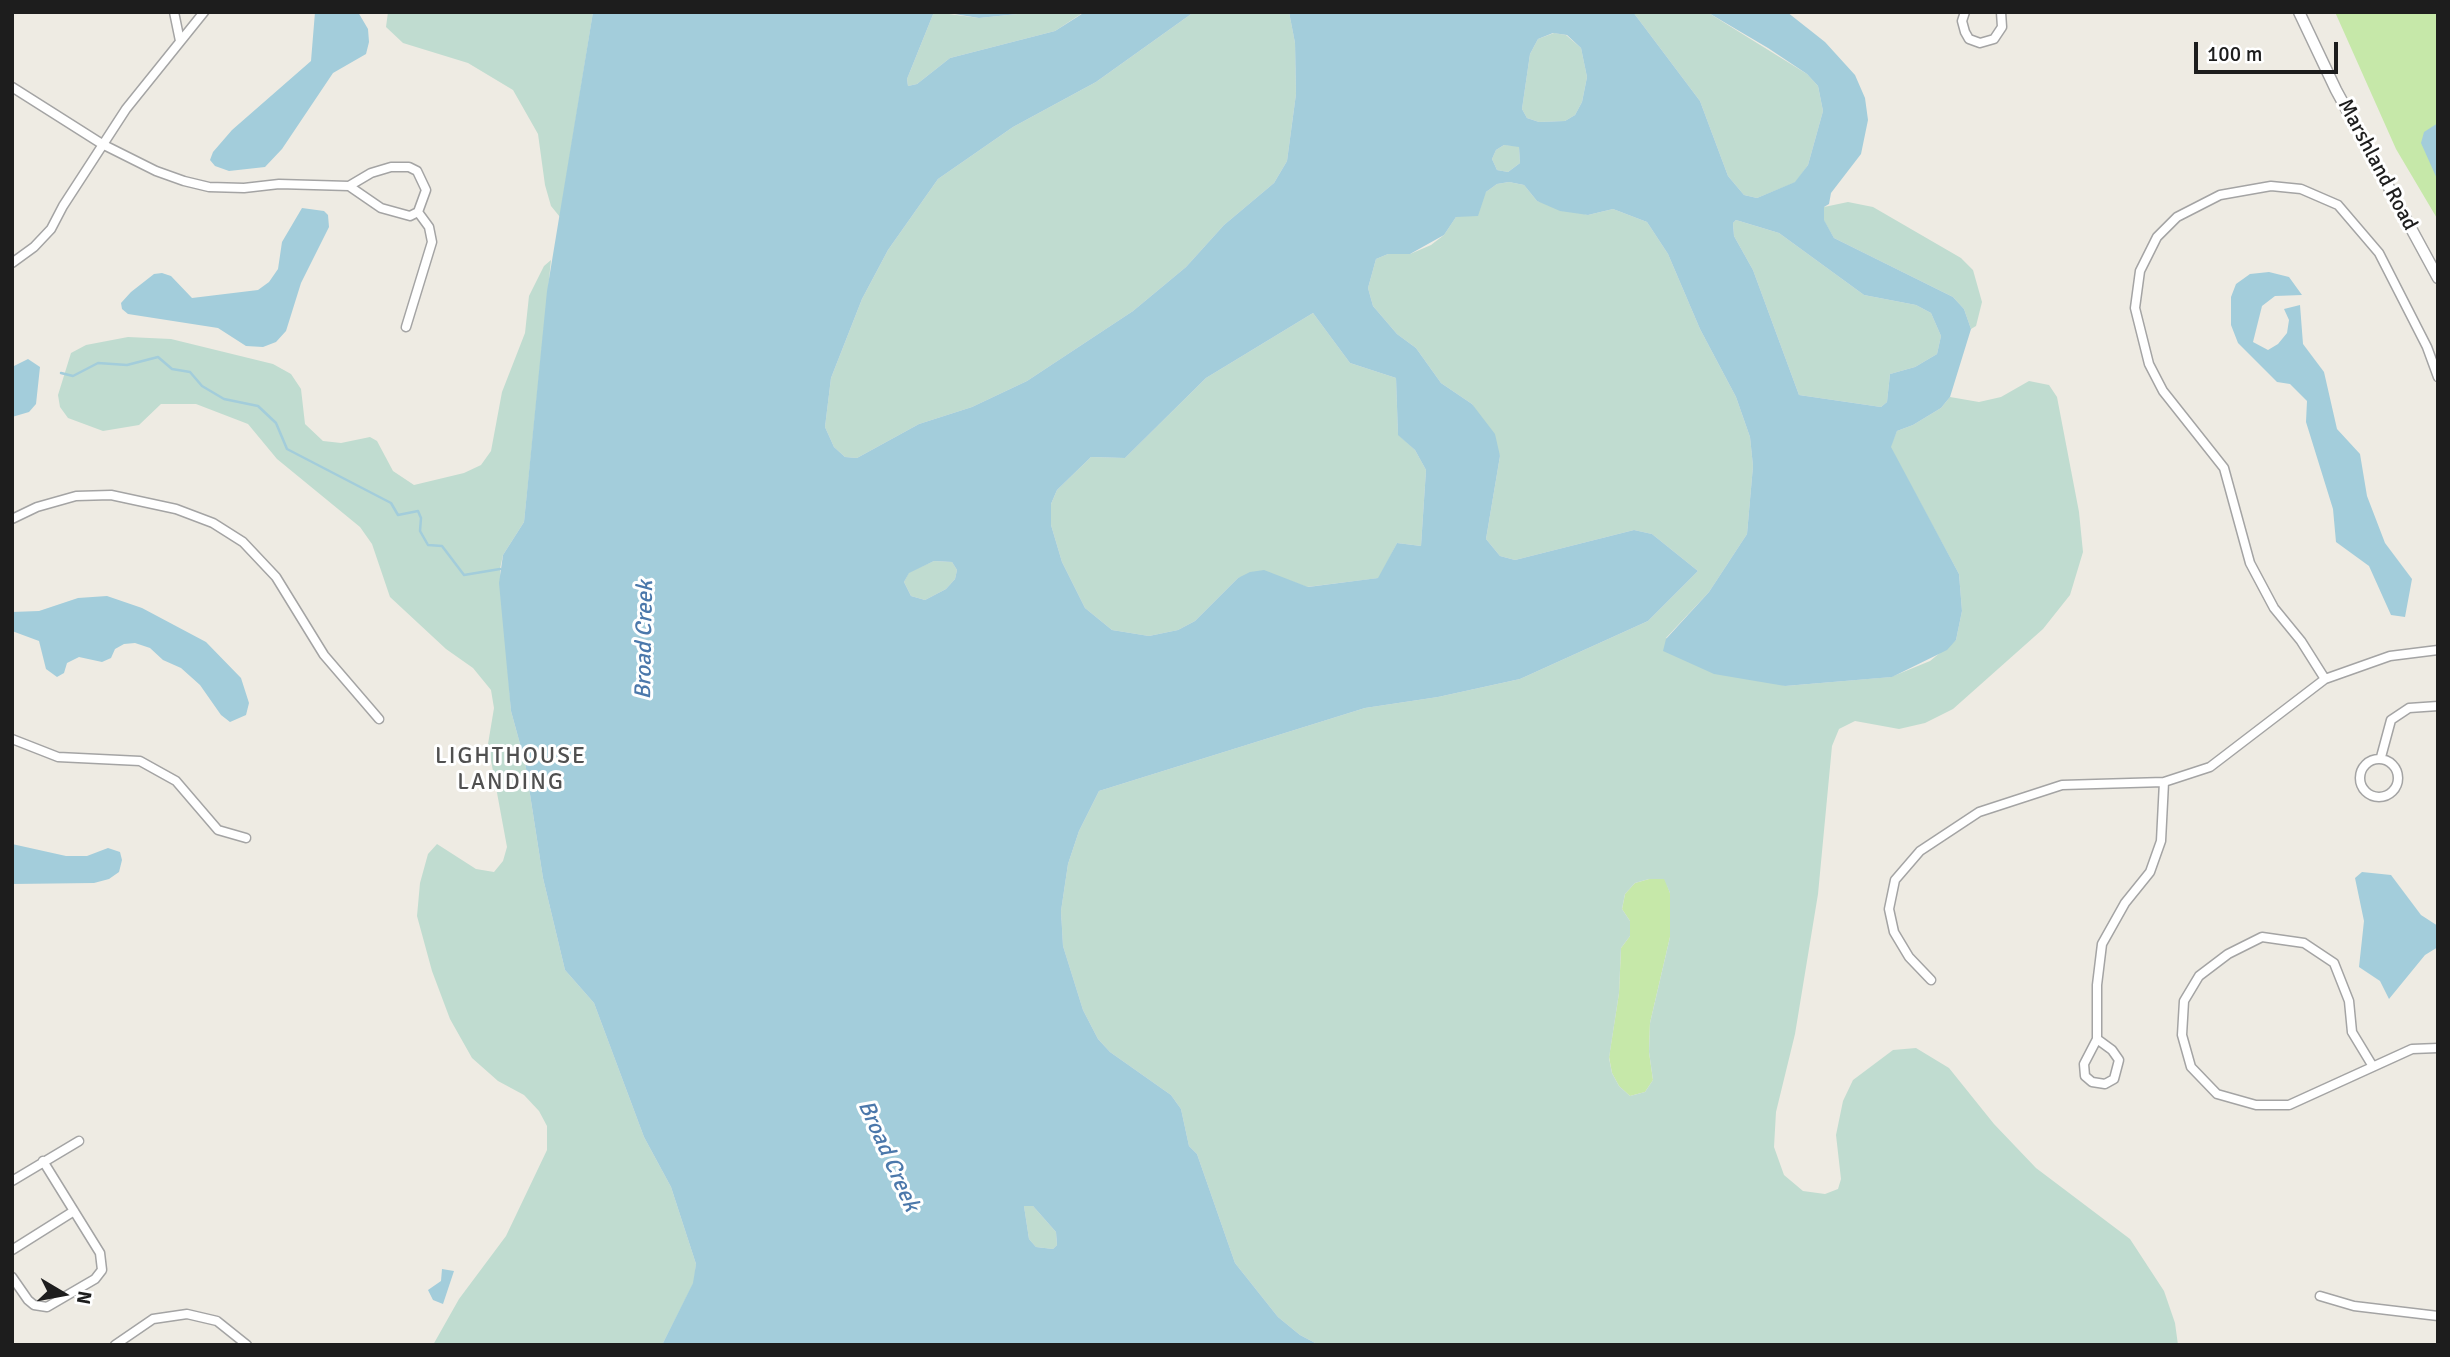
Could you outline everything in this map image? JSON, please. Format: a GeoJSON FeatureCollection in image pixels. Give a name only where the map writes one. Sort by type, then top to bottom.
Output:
{"type":"FeatureCollection","features":[{"type":"Feature","properties":{"kind":"street"},"geometry":{"type":"LineString","coordinates":[[174,12],[180,41]]}},
{"type":"Feature","properties":{"kind":"street"},"geometry":{"type":"LineString","coordinates":[[12,263],[34,247],[51,229],[102,144],[154,70],[200,21],[204,12]]}},
{"type":"Feature","properties":{"kind":"street"},"geometry":{"type":"LineString","coordinates":[[1965,12],[1962,21],[1965,32],[1969,39],[1980,43],[1994,39],[2003,27],[2001,12]]}},
{"type":"Feature","properties":{"kind":"street","name":"Marshland Road"},"geometry":{"type":"LineString","coordinates":[[2299,12],[2336,90],[2438,278]]}},
{"type":"Feature","properties":{"kind":"street"},"geometry":{"type":"LineString","coordinates":[[12,87],[102,144],[156,171],[209,187],[244,188],[278,184],[349,186],[394,213],[410,216],[418,212],[426,190],[417,171],[409,167],[391,167],[371,173],[349,186]]}},
{"type":"Feature","properties":{"kind":"street"},"geometry":{"type":"LineString","coordinates":[[2325,679],[2301,641],[2274,608],[2250,564],[2224,468],[2163,391],[2149,364],[2135,308],[2140,271],[2157,237],[2177,218],[2220,195],[2271,186],[2301,189],[2338,205],[2379,253],[2427,347],[2438,377]]}},
{"type":"Feature","properties":{"kind":"street"},"geometry":{"type":"LineString","coordinates":[[406,327],[432,242],[429,227],[418,212]]}},
{"type":"Feature","properties":{"kind":"street"},"geometry":{"type":"LineString","coordinates":[[12,519],[37,507],[76,496],[111,495],[176,509],[213,523],[243,542],[276,576],[324,655],[379,719]]}},
{"type":"Feature","properties":{"kind":"street"},"geometry":{"type":"LineString","coordinates":[[1931,980],[1909,957],[1894,932],[1889,909],[1895,880],[1920,851],[1979,812],[2062,785],[2164,782],[2210,767],[2325,679],[2390,656],[2438,650]]}},
{"type":"Feature","properties":{"kind":"street"},"geometry":{"type":"LineString","coordinates":[[2381,757],[2392,764],[2398,773],[2398,782],[2394,791],[2376,797],[2367,793],[2360,777],[2363,767],[2381,757],[2390,720],[2409,708],[2438,706]]}},
{"type":"Feature","properties":{"kind":"street"},"geometry":{"type":"LineString","coordinates":[[12,739],[58,757],[140,761],[176,780],[218,830],[246,838]]}},
{"type":"Feature","properties":{"kind":"street"},"geometry":{"type":"LineString","coordinates":[[2097,1039],[2119,1060],[2114,1079],[2105,1084],[2092,1082],[2085,1076],[2087,1053],[2097,1039],[2097,985],[2102,944],[2125,902],[2150,872],[2161,841],[2164,782]]}},
{"type":"Feature","properties":{"kind":"street"},"geometry":{"type":"LineString","coordinates":[[2372,1065],[2352,1032],[2349,1001],[2334,963],[2304,943],[2262,937],[2228,954],[2199,976],[2184,1001],[2182,1035],[2190,1067],[2217,1094],[2256,1105],[2289,1105],[2324,1092],[2372,1065],[2412,1049],[2438,1048]]}},
{"type":"Feature","properties":{"kind":"street"},"geometry":{"type":"LineString","coordinates":[[12,1181],[79,1141]]}},
{"type":"Feature","properties":{"kind":"street"},"geometry":{"type":"LineString","coordinates":[[12,1277],[28,1300],[43,1307],[51,1306],[95,1279],[102,1270],[102,1257],[43,1161]]}},
{"type":"Feature","properties":{"kind":"street"},"geometry":{"type":"LineString","coordinates":[[12,1250],[74,1211]]}},
{"type":"Feature","properties":{"kind":"street"},"geometry":{"type":"LineString","coordinates":[[2319,1296],[2354,1306],[2438,1316]]}},
{"type":"Feature","properties":{"kind":"street"},"geometry":{"type":"LineString","coordinates":[[116,1345],[153,1319],[187,1314],[217,1321],[247,1345]]}},
{"type":"Feature","properties":{"kind":"green space"},"geometry":{"type":"Polygon","coordinates":[[[388,12],[593,12],[560,217],[551,206],[545,185],[538,134],[513,90],[468,63],[403,43],[386,27],[388,12]]]}},
{"type":"Feature","properties":{"kind":"green space"},"geometry":{"type":"Polygon","coordinates":[[[934,12],[979,18],[1037,12],[1084,12],[1055,31],[950,58],[917,84],[908,86],[907,79],[934,12]]]}},
{"type":"Feature","properties":{"kind":"green space"},"geometry":{"type":"Polygon","coordinates":[[[1194,12],[1289,12],[1295,43],[1296,94],[1287,161],[1274,183],[1224,225],[1186,267],[1133,311],[1027,381],[972,407],[919,424],[857,458],[845,457],[834,447],[825,427],[831,378],[862,299],[888,250],[938,179],[1013,127],[1096,82],[1194,12]]]}},
{"type":"Feature","properties":{"kind":"green space"},"geometry":{"type":"Polygon","coordinates":[[[1633,12],[1707,12],[1807,74],[1818,86],[1823,111],[1808,165],[1796,182],[1757,198],[1744,195],[1728,176],[1700,101],[1633,12]]]}},
{"type":"Feature","properties":{"kind":"green space"},"geometry":{"type":"Polygon","coordinates":[[[2335,12],[2438,12],[2438,220],[2396,149],[2335,12]]]}},
{"type":"Feature","properties":{"kind":"green space"},"geometry":{"type":"Polygon","coordinates":[[[1554,33],[1566,35],[1581,48],[1587,77],[1582,102],[1575,115],[1565,121],[1539,122],[1527,118],[1522,109],[1530,54],[1538,39],[1554,33]]]}},
{"type":"Feature","properties":{"kind":"green space"},"geometry":{"type":"Polygon","coordinates":[[[1504,145],[1519,146],[1520,163],[1508,172],[1497,170],[1492,159],[1496,150],[1504,145]]]}},
{"type":"Feature","properties":{"kind":"green space"},"geometry":{"type":"Polygon","coordinates":[[[1509,182],[1524,185],[1537,201],[1588,215],[1613,209],[1647,222],[1668,254],[1700,329],[1736,397],[1750,437],[1753,466],[1747,534],[1709,592],[1666,638],[1785,686],[1891,677],[1930,661],[1956,640],[1962,611],[1959,574],[1890,447],[1897,431],[1941,408],[1950,397],[1979,402],[2001,397],[2029,381],[2049,385],[2057,397],[2079,512],[2083,552],[2070,595],[2043,629],[1953,709],[1925,723],[1899,729],[1855,721],[1839,729],[1832,746],[1818,894],[1795,1034],[1776,1112],[1774,1147],[1784,1175],[1803,1191],[1825,1194],[1838,1189],[1841,1179],[1836,1135],[1843,1101],[1853,1080],[1893,1050],[1916,1048],[1949,1068],[1994,1124],[2036,1168],[2130,1239],[2164,1291],[2175,1323],[2178,1345],[1319,1345],[1300,1335],[1278,1317],[1235,1263],[1197,1154],[1189,1146],[1181,1109],[1171,1095],[1110,1052],[1098,1039],[1083,1010],[1063,946],[1061,911],[1068,864],[1079,831],[1099,791],[1365,708],[1438,697],[1520,679],[1648,621],[1698,571],[1652,534],[1634,530],[1515,560],[1500,556],[1486,539],[1500,456],[1472,404],[1441,383],[1416,348],[1397,334],[1373,306],[1368,288],[1376,259],[1388,254],[1410,254],[1431,245],[1444,235],[1456,217],[1497,184],[1509,182]],[[1664,879],[1635,883],[1625,894],[1622,909],[1630,921],[1630,936],[1621,948],[1619,993],[1609,1058],[1612,1073],[1619,1086],[1630,1096],[1645,1092],[1653,1080],[1649,1052],[1650,1023],[1670,937],[1670,893],[1664,879]]]}},
{"type":"Feature","properties":{"kind":"green space"},"geometry":{"type":"Polygon","coordinates":[[[1848,202],[1873,207],[1961,258],[1973,270],[1982,302],[1976,326],[1971,329],[1964,309],[1953,297],[1834,238],[1823,219],[1824,207],[1848,202]]]}},
{"type":"Feature","properties":{"kind":"green space"},"geometry":{"type":"Polygon","coordinates":[[[1736,220],[1779,233],[1864,295],[1916,305],[1931,313],[1941,336],[1937,354],[1915,367],[1890,374],[1887,402],[1881,407],[1799,395],[1753,270],[1734,236],[1733,223],[1736,220]]]}},
{"type":"Feature","properties":{"kind":"green space"},"geometry":{"type":"Polygon","coordinates":[[[551,260],[524,522],[503,555],[500,569],[511,711],[525,762],[543,878],[565,970],[594,1003],[644,1137],[671,1187],[696,1264],[694,1282],[662,1345],[433,1345],[459,1299],[506,1236],[547,1150],[547,1126],[539,1111],[524,1095],[498,1081],[472,1058],[450,1019],[432,971],[417,916],[420,883],[428,854],[437,844],[476,869],[494,872],[503,861],[507,847],[488,744],[494,708],[491,690],[473,668],[446,649],[390,597],[372,544],[360,527],[277,459],[248,424],[196,404],[161,404],[139,425],[103,431],[68,418],[60,407],[58,395],[71,353],[86,345],[128,337],[171,339],[273,364],[291,374],[301,389],[305,424],[323,441],[341,443],[370,437],[377,441],[393,471],[414,485],[464,473],[481,465],[491,451],[502,392],[525,333],[529,296],[544,266],[551,260]]]}},
{"type":"Feature","properties":{"kind":"green space"},"geometry":{"type":"Polygon","coordinates":[[[1313,313],[1350,363],[1396,378],[1398,434],[1415,450],[1426,470],[1421,546],[1397,543],[1379,578],[1307,587],[1264,571],[1238,578],[1195,621],[1178,630],[1149,636],[1112,630],[1085,608],[1062,562],[1051,525],[1051,504],[1057,490],[1091,457],[1125,458],[1206,378],[1313,313]]]}},
{"type":"Feature","properties":{"kind":"green space"},"geometry":{"type":"Polygon","coordinates":[[[934,561],[952,562],[957,570],[955,579],[946,589],[925,600],[911,596],[904,582],[909,572],[934,561]]]}},
{"type":"Feature","properties":{"kind":"green space"},"geometry":{"type":"Polygon","coordinates":[[[1649,879],[1665,879],[1670,893],[1670,937],[1650,1023],[1649,1052],[1653,1080],[1645,1092],[1630,1096],[1619,1086],[1612,1073],[1609,1057],[1619,993],[1621,948],[1630,936],[1630,921],[1622,909],[1625,894],[1635,883],[1649,879]]]}},
{"type":"Feature","properties":{"kind":"green space"},"geometry":{"type":"Polygon","coordinates":[[[1024,1206],[1033,1206],[1056,1232],[1057,1245],[1053,1249],[1036,1247],[1029,1239],[1024,1206]]]}},
{"type":"Feature","properties":{"kind":"water"},"geometry":{"type":"Polygon","coordinates":[[[315,12],[358,12],[368,29],[366,54],[333,73],[282,149],[265,167],[229,171],[215,166],[210,160],[213,152],[232,130],[311,61],[315,12]]]}},
{"type":"Feature","properties":{"kind":"water","name":"Broad Creek"},"geometry":{"type":"Polygon","coordinates":[[[593,12],[934,12],[907,79],[908,86],[917,84],[950,58],[1055,31],[1085,12],[1194,12],[1096,82],[1013,127],[938,179],[888,250],[862,299],[831,378],[825,427],[834,447],[845,457],[857,458],[919,424],[972,407],[1027,381],[1133,311],[1186,267],[1224,225],[1274,183],[1287,161],[1296,94],[1295,43],[1289,12],[1633,12],[1700,101],[1728,176],[1744,195],[1757,198],[1795,182],[1808,165],[1823,111],[1818,86],[1807,74],[1768,48],[1707,12],[1787,12],[1825,42],[1855,75],[1865,98],[1868,120],[1861,154],[1831,193],[1829,204],[1824,207],[1824,220],[1834,238],[1953,297],[1964,309],[1971,329],[1950,397],[1941,408],[1897,431],[1891,447],[1959,574],[1962,611],[1956,640],[1947,650],[1892,677],[1785,686],[1714,674],[1663,651],[1666,639],[1709,592],[1747,534],[1753,466],[1750,437],[1736,397],[1700,329],[1668,254],[1647,222],[1613,209],[1588,215],[1560,211],[1537,201],[1524,185],[1509,182],[1497,184],[1486,192],[1478,216],[1456,217],[1444,235],[1410,254],[1388,254],[1376,259],[1368,288],[1373,306],[1397,334],[1416,348],[1441,383],[1472,404],[1495,434],[1500,456],[1486,539],[1500,556],[1515,560],[1634,530],[1652,534],[1698,571],[1648,621],[1520,679],[1438,697],[1365,708],[1099,791],[1079,831],[1068,864],[1061,911],[1063,946],[1083,1010],[1098,1039],[1110,1052],[1171,1095],[1181,1109],[1189,1146],[1197,1154],[1235,1263],[1278,1317],[1300,1335],[1319,1345],[662,1345],[693,1283],[696,1264],[671,1187],[644,1137],[594,1003],[565,970],[543,878],[525,762],[511,711],[499,583],[503,555],[524,522],[547,291],[593,12]],[[1553,33],[1538,39],[1530,54],[1522,109],[1527,118],[1539,122],[1565,121],[1575,115],[1582,102],[1587,77],[1581,48],[1567,35],[1553,33]],[[1504,145],[1496,150],[1492,159],[1497,170],[1508,172],[1520,163],[1519,147],[1504,145]],[[1736,220],[1733,223],[1734,236],[1753,270],[1799,395],[1881,407],[1887,402],[1890,374],[1915,367],[1937,354],[1941,336],[1931,313],[1916,305],[1864,295],[1779,233],[1736,220]],[[1313,313],[1206,378],[1125,458],[1091,457],[1057,490],[1051,504],[1051,525],[1062,562],[1085,608],[1112,630],[1149,636],[1178,630],[1195,621],[1238,578],[1250,572],[1264,570],[1308,587],[1378,578],[1397,543],[1421,546],[1426,470],[1415,450],[1398,435],[1396,378],[1350,363],[1313,313]],[[934,561],[909,573],[904,582],[911,596],[925,600],[946,589],[955,579],[957,570],[952,562],[934,561]],[[1024,1206],[1029,1239],[1036,1247],[1053,1249],[1057,1245],[1056,1232],[1033,1206],[1024,1206]]]}},
{"type":"Feature","properties":{"kind":"water"},"geometry":{"type":"Polygon","coordinates":[[[942,12],[1037,12],[979,18],[942,12]]]}},
{"type":"Feature","properties":{"kind":"water"},"geometry":{"type":"Polygon","coordinates":[[[2438,123],[2438,181],[2421,143],[2424,132],[2438,123]]]}},
{"type":"Feature","properties":{"kind":"water"},"geometry":{"type":"Polygon","coordinates":[[[302,208],[324,211],[328,215],[329,227],[301,283],[286,331],[276,342],[263,347],[246,346],[218,328],[128,314],[122,309],[121,303],[131,292],[154,274],[171,276],[192,298],[258,290],[269,282],[278,269],[282,242],[302,208]]]}},
{"type":"Feature","properties":{"kind":"water"},"geometry":{"type":"Polygon","coordinates":[[[2269,272],[2289,277],[2302,295],[2275,296],[2262,306],[2253,342],[2268,350],[2278,344],[2287,333],[2289,320],[2284,309],[2300,305],[2303,344],[2324,372],[2337,429],[2360,454],[2367,496],[2385,543],[2412,579],[2405,617],[2391,615],[2369,566],[2336,542],[2333,509],[2306,422],[2307,401],[2290,384],[2277,382],[2238,343],[2231,325],[2231,297],[2236,284],[2250,274],[2269,272]]]}},
{"type":"Feature","properties":{"kind":"water"},"geometry":{"type":"Polygon","coordinates":[[[28,359],[40,367],[36,404],[29,412],[12,417],[12,367],[28,359]]]}},
{"type":"Feature","properties":{"kind":"water"},"geometry":{"type":"Polygon","coordinates":[[[107,596],[142,608],[206,642],[241,678],[249,703],[246,715],[230,722],[221,715],[200,685],[181,668],[163,660],[150,648],[135,643],[124,644],[115,649],[111,658],[102,662],[79,657],[67,663],[64,673],[57,677],[46,669],[39,641],[12,631],[12,612],[39,611],[78,598],[107,596]]]}},
{"type":"Feature","properties":{"kind":"water"},"geometry":{"type":"Polygon","coordinates":[[[12,844],[66,856],[87,856],[108,848],[120,852],[122,860],[119,872],[109,879],[94,883],[12,884],[12,844]]]}},
{"type":"Feature","properties":{"kind":"water"},"geometry":{"type":"Polygon","coordinates":[[[2362,872],[2391,875],[2421,915],[2438,926],[2438,947],[2425,955],[2389,999],[2380,981],[2359,967],[2364,921],[2355,878],[2362,872]]]}},
{"type":"Feature","properties":{"kind":"water"},"geometry":{"type":"Polygon","coordinates":[[[442,1269],[454,1271],[443,1304],[433,1300],[428,1290],[441,1281],[442,1269]]]}},
{"type":"Feature","properties":{"kind":"waterway"},"geometry":{"type":"LineString","coordinates":[[61,373],[73,376],[98,363],[127,365],[158,357],[172,369],[190,372],[202,386],[224,399],[258,406],[276,423],[287,449],[391,503],[398,515],[418,511],[421,518],[420,531],[428,545],[442,546],[464,575],[500,569]]}},
{"type":"Feature","properties":{"kind":"district","name":"LIGHTHOUSE LANDING"},"geometry":{"type":"Point","coordinates":[511,770]}}]}
